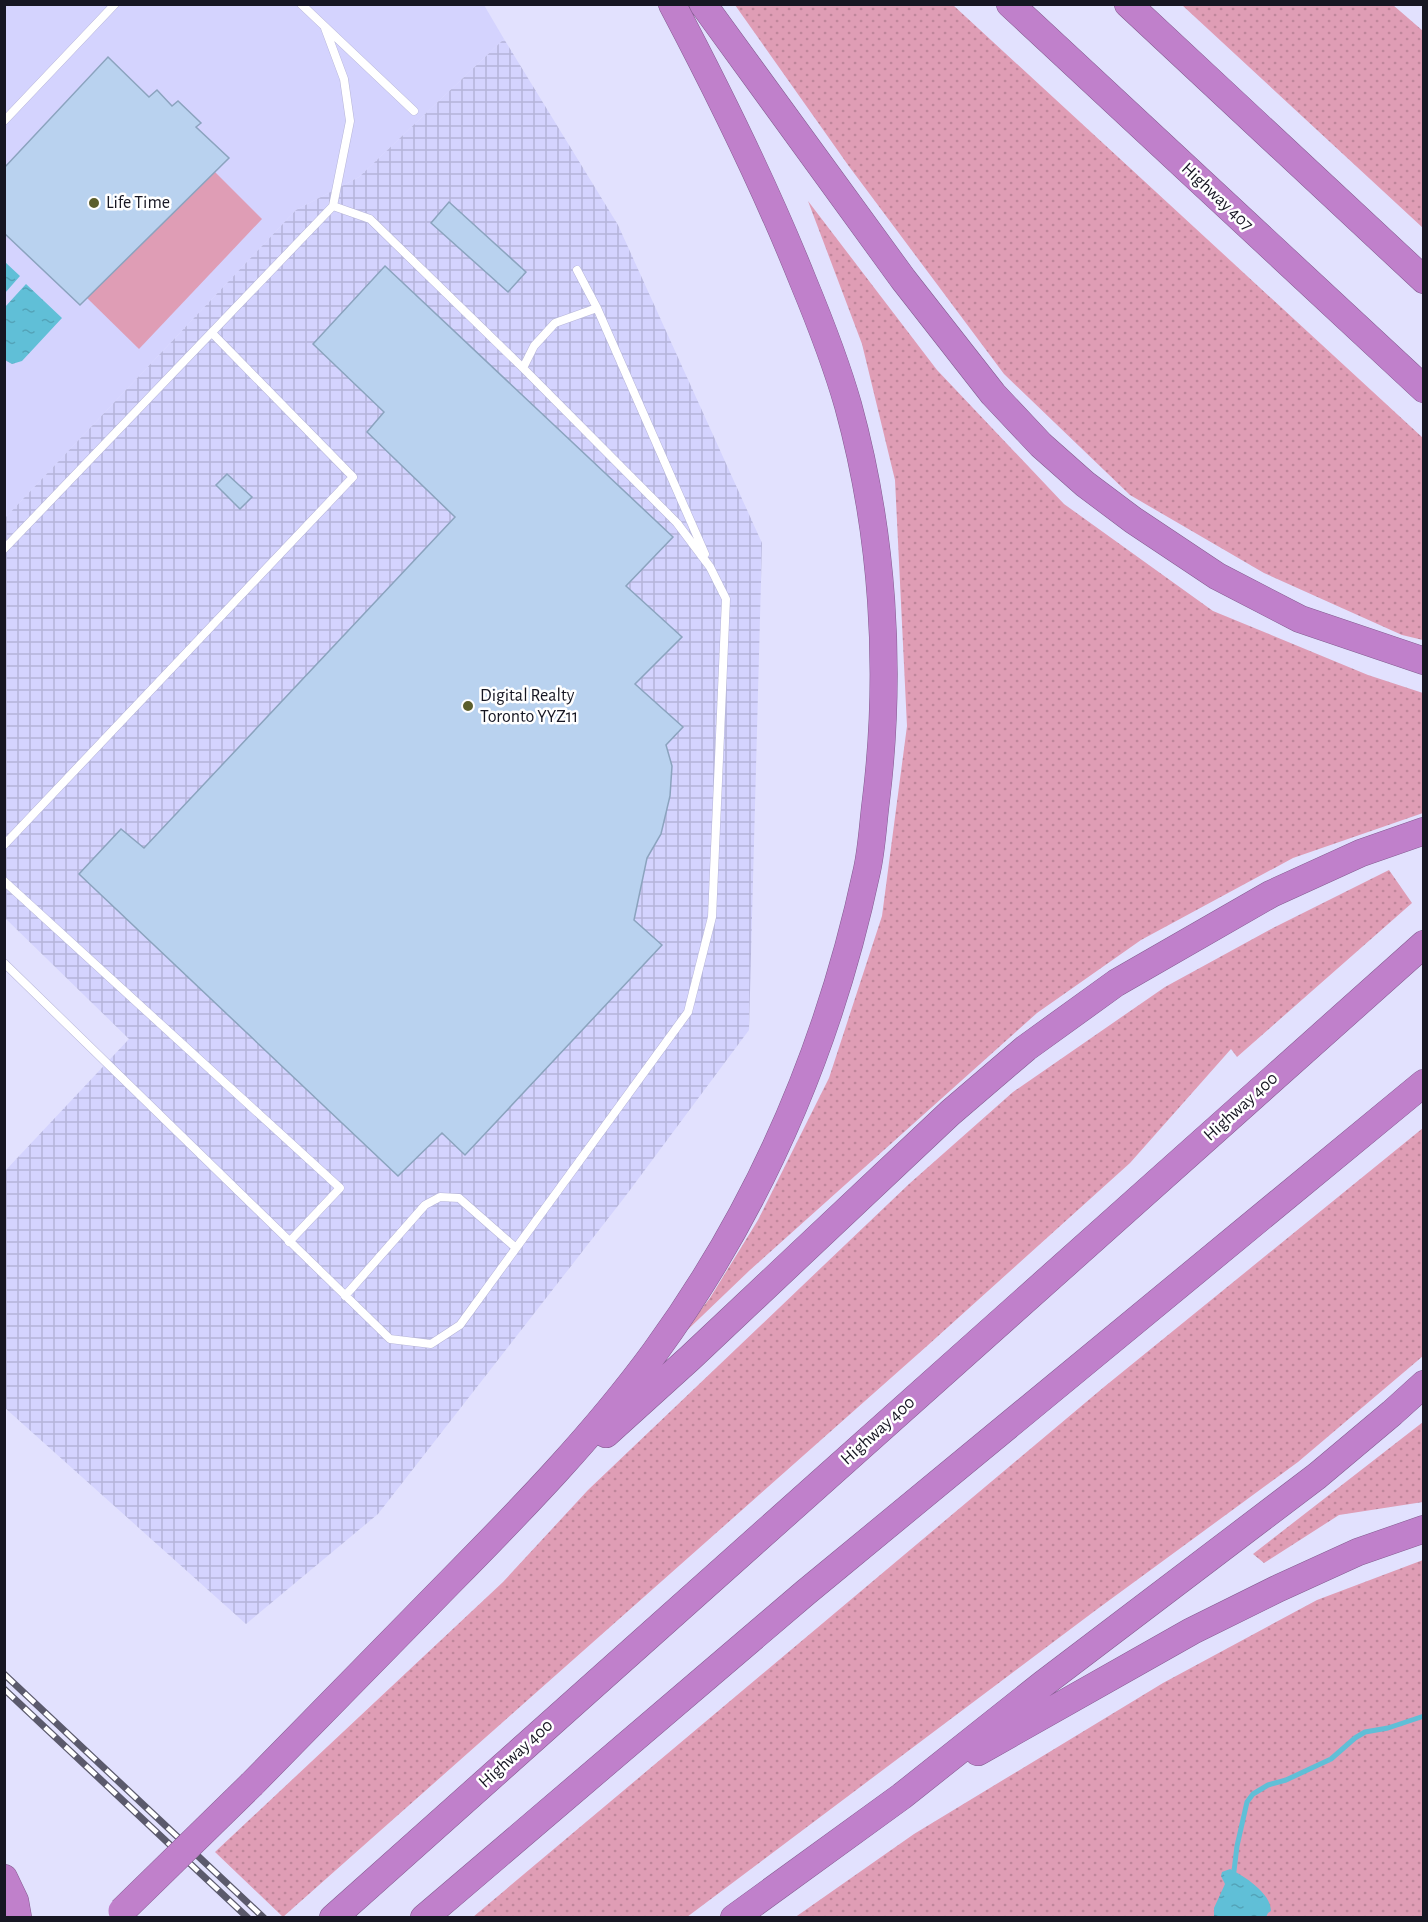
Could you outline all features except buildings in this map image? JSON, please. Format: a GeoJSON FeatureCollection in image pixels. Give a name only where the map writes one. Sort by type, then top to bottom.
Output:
{"type":"FeatureCollection","features":[{"type":"Feature","properties":{"kind":"highway"},"geometry":{"type":"LineString","coordinates":[[119,1914],[252,1784],[516,1515],[587,1437],[655,1353],[707,1274],[756,1189],[802,1089],[838,984],[868,866],[881,756],[883,632],[871,516],[849,408],[833,357],[774,209],[722,99],[672,4]]}},
{"type":"Feature","properties":{"kind":"highway"},"geometry":{"type":"LineString","coordinates":[[703,4],[923,305],[993,394],[1041,445],[1085,484],[1133,520],[1217,576],[1300,620],[1424,661]]}},
{"type":"Feature","properties":{"kind":"highway","name":"Highway 407"},"geometry":{"type":"LineString","coordinates":[[1010,4],[1424,389]]}},
{"type":"Feature","properties":{"kind":"highway"},"geometry":{"type":"LineString","coordinates":[[1128,4],[1424,280]]}},
{"type":"Feature","properties":{"kind":"highway"},"geometry":{"type":"LineString","coordinates":[[516,1515],[690,1358],[942,1121],[1026,1048],[1116,983],[1271,894],[1360,853],[1424,831]]}},
{"type":"Feature","properties":{"kind":"highway","name":"Highway 400"},"geometry":{"type":"LineString","coordinates":[[333,1917],[1424,944]]}},
{"type":"Feature","properties":{"kind":"highway"},"geometry":{"type":"LineString","coordinates":[[424,1917],[806,1593],[1424,1083]]}},
{"type":"Feature","properties":{"kind":"highway"},"geometry":{"type":"LineString","coordinates":[[734,1917],[902,1796],[1043,1684],[1317,1476],[1424,1384]]}},
{"type":"Feature","properties":{"kind":"highway"},"geometry":{"type":"LineString","coordinates":[[902,1796],[1192,1631],[1358,1552],[1424,1529]]}},
{"type":"Feature","properties":{"kind":"highway"},"geometry":{"type":"LineString","coordinates":[[4,1878],[15,1901],[18,1917]]}},
{"type":"Feature","properties":{"kind":"lane"},"geometry":{"type":"LineString","coordinates":[[4,121],[116,4]]}},
{"type":"Feature","properties":{"kind":"lane"},"geometry":{"type":"LineString","coordinates":[[300,4],[414,111]]}},
{"type":"Feature","properties":{"kind":"lane"},"geometry":{"type":"LineString","coordinates":[[4,549],[333,206],[350,121],[344,80],[325,28]]}},
{"type":"Feature","properties":{"kind":"lane"},"geometry":{"type":"LineString","coordinates":[[333,206],[370,219],[677,523],[710,567]]}},
{"type":"Feature","properties":{"kind":"lane"},"geometry":{"type":"LineString","coordinates":[[4,963],[390,1339],[431,1344],[460,1325],[688,1012],[712,917],[726,599],[597,308],[577,270]]}},
{"type":"Feature","properties":{"kind":"lane"},"geometry":{"type":"LineString","coordinates":[[523,368],[534,346],[555,323],[597,308]]}},
{"type":"Feature","properties":{"kind":"lane"},"geometry":{"type":"LineString","coordinates":[[4,846],[352,477],[212,333]]}},
{"type":"Feature","properties":{"kind":"lane"},"geometry":{"type":"LineString","coordinates":[[4,881],[340,1188],[289,1242]]}},
{"type":"Feature","properties":{"kind":"lane"},"geometry":{"type":"LineString","coordinates":[[345,1296],[425,1205],[440,1197],[459,1198],[516,1248]]}},
{"type":"Feature","properties":{"kind":"shaded area"},"geometry":{"type":"Polygon","coordinates":[[[5,5],[484,5],[504,39],[359,177],[296,210],[5,518],[5,5]]]}},
{"type":"Feature","properties":{"kind":"shaded area"},"geometry":{"type":"Polygon","coordinates":[[[735,5],[953,5],[1423,438],[1423,640],[1402,635],[1264,573],[1130,495],[1004,374],[848,165],[735,5]]]}},
{"type":"Feature","properties":{"kind":"shaded area"},"geometry":{"type":"Polygon","coordinates":[[[1182,5],[1393,5],[1423,31],[1423,228],[1182,5]]]}},
{"type":"Feature","properties":{"kind":"shaded area"},"geometry":{"type":"Polygon","coordinates":[[[504,39],[618,225],[762,543],[749,1030],[624,1198],[378,1514],[246,1624],[5,1408],[5,1171],[129,1039],[5,918],[5,518],[296,210],[359,177],[504,39]]]}},
{"type":"Feature","properties":{"kind":"shaded area"},"geometry":{"type":"Polygon","coordinates":[[[215,172],[262,219],[139,349],[86,297],[215,172]]]}},
{"type":"Feature","properties":{"kind":"shaded area"},"geometry":{"type":"Polygon","coordinates":[[[808,201],[937,370],[1064,504],[1213,611],[1368,675],[1423,693],[1423,813],[1293,858],[1141,940],[1037,1013],[750,1270],[678,1339],[710,1298],[758,1220],[829,1078],[882,916],[907,726],[895,480],[862,344],[808,201]]]}},
{"type":"Feature","properties":{"kind":"shaded area"},"geometry":{"type":"Polygon","coordinates":[[[1389,870],[1412,903],[1237,1057],[1231,1049],[1130,1163],[283,1917],[215,1852],[503,1582],[588,1490],[909,1184],[1013,1092],[1165,987],[1273,928],[1389,870]]]}},
{"type":"Feature","properties":{"kind":"shaded area"},"geometry":{"type":"Polygon","coordinates":[[[1423,1128],[1423,1356],[1298,1462],[1096,1610],[687,1917],[473,1917],[1104,1387],[1423,1128]]]}},
{"type":"Feature","properties":{"kind":"shaded area"},"geometry":{"type":"Polygon","coordinates":[[[1423,1422],[1423,1502],[1339,1515],[1264,1563],[1253,1554],[1423,1422]]]}},
{"type":"Feature","properties":{"kind":"shaded area"},"geometry":{"type":"Polygon","coordinates":[[[1423,1560],[1423,1917],[794,1918],[914,1834],[1163,1683],[1317,1600],[1423,1560]]]}},
{"type":"Feature","properties":{"kind":"water"},"geometry":{"type":"Polygon","coordinates":[[[5,262],[20,276],[4,293],[5,262]]]}},
{"type":"Feature","properties":{"kind":"water"},"geometry":{"type":"Polygon","coordinates":[[[26,284],[62,318],[22,361],[12,364],[5,360],[5,307],[26,284]]]}},
{"type":"Feature","properties":{"kind":"water"},"geometry":{"type":"Polygon","coordinates":[[[1230,1869],[1249,1881],[1267,1898],[1271,1911],[1266,1917],[1214,1917],[1214,1908],[1225,1884],[1221,1876],[1222,1872],[1230,1869]]]}},
{"type":"Feature","properties":{"kind":"waterway"},"geometry":{"type":"LineString","coordinates":[[1234,1871],[1247,1802],[1253,1794],[1268,1785],[1286,1780],[1331,1759],[1365,1732],[1388,1728],[1424,1716]]}},
{"type":"Feature","properties":{"kind":"railway"},"geometry":{"type":"LineString","coordinates":[[4,1674],[264,1918]]}},
{"type":"Feature","properties":{"kind":"railway"},"geometry":{"type":"LineString","coordinates":[[4,1689],[248,1918]]}},
{"type":"Feature","properties":{"kind":"place","name":"Life Time"},"geometry":{"type":"Point","coordinates":[94,203]}},
{"type":"Feature","properties":{"kind":"place","name":"Digital Realty Toronto YYZ11"},"geometry":{"type":"Point","coordinates":[468,706]}}]}
